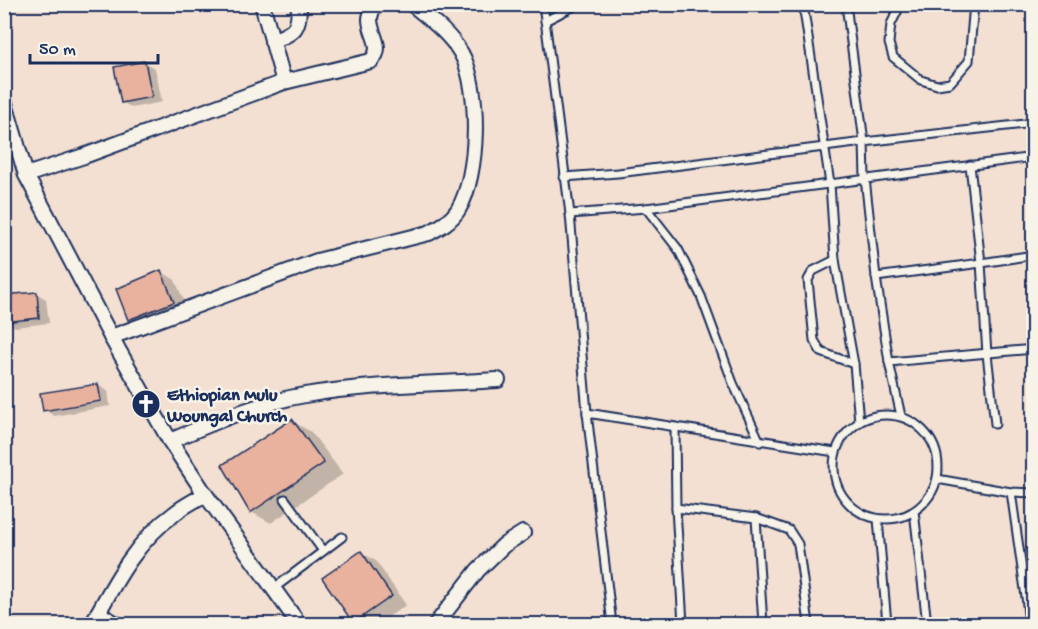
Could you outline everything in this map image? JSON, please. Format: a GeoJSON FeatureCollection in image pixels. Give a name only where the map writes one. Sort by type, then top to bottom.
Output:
{"type":"FeatureCollection","features":[{"type":"Feature","properties":{"kind":"street"},"geometry":{"type":"LineString","coordinates":[[262,4],[284,82]]}},
{"type":"Feature","properties":{"kind":"street"},"geometry":{"type":"LineString","coordinates":[[272,41],[288,35],[295,29],[299,22],[299,4]]}},
{"type":"Feature","properties":{"kind":"street"},"geometry":{"type":"LineString","coordinates":[[26,175],[284,82],[371,61],[378,49],[370,18],[375,4]]}},
{"type":"Feature","properties":{"kind":"street"},"geometry":{"type":"LineString","coordinates":[[111,337],[317,261],[429,233],[446,224],[458,210],[465,193],[474,152],[475,112],[471,75],[460,52],[441,28],[412,4]]}},
{"type":"Feature","properties":{"kind":"street"},"geometry":{"type":"LineString","coordinates":[[4,99],[26,175],[111,337],[170,441],[205,494],[299,624]]}},
{"type":"Feature","properties":{"kind":"street"},"geometry":{"type":"LineString","coordinates":[[170,441],[231,414],[304,395],[381,387],[498,380]]}},
{"type":"Feature","properties":{"kind":"street"},"geometry":{"type":"LineString","coordinates":[[116,624],[95,619],[115,580],[154,530],[174,513],[205,494]]}},
{"type":"Feature","properties":{"kind":"street"},"geometry":{"type":"LineString","coordinates":[[436,624],[478,570],[504,545],[524,533]]}},
{"type":"Feature","properties":{"kind":"lane"},"geometry":{"type":"LineString","coordinates":[[543,4],[570,214],[587,413],[612,624]]}},
{"type":"Feature","properties":{"kind":"lane"},"geometry":{"type":"LineString","coordinates":[[545,21],[578,4]]}},
{"type":"Feature","properties":{"kind":"lane"},"geometry":{"type":"LineString","coordinates":[[803,4],[830,184],[835,260],[854,364],[859,422]]}},
{"type":"Feature","properties":{"kind":"lane"},"geometry":{"type":"LineString","coordinates":[[846,4],[864,142],[865,178],[876,277],[889,362],[901,416]]}},
{"type":"Feature","properties":{"kind":"lane"},"geometry":{"type":"LineString","coordinates":[[901,4],[891,24],[889,43],[892,57],[921,80],[937,85],[951,82],[969,61],[974,4]]}},
{"type":"Feature","properties":{"kind":"lane"},"geometry":{"type":"LineString","coordinates":[[564,177],[618,173],[1034,123]]}},
{"type":"Feature","properties":{"kind":"lane"},"geometry":{"type":"LineString","coordinates":[[570,214],[646,208],[1034,157]]}},
{"type":"Feature","properties":{"kind":"lane"},"geometry":{"type":"LineString","coordinates":[[970,165],[995,424]]}},
{"type":"Feature","properties":{"kind":"lane"},"geometry":{"type":"LineString","coordinates":[[646,208],[678,249],[701,296],[733,383],[760,442]]}},
{"type":"Feature","properties":{"kind":"lane"},"geometry":{"type":"LineString","coordinates":[[876,277],[1034,255]]}},
{"type":"Feature","properties":{"kind":"lane"},"geometry":{"type":"LineString","coordinates":[[835,260],[813,271],[808,280],[814,340],[821,352],[854,364]]}},
{"type":"Feature","properties":{"kind":"lane"},"geometry":{"type":"LineString","coordinates":[[889,362],[1034,349]]}},
{"type":"Feature","properties":{"kind":"lane"},"geometry":{"type":"LineString","coordinates":[[587,413],[835,452]]}},
{"type":"Feature","properties":{"kind":"lane"},"geometry":{"type":"LineString","coordinates":[[879,414],[901,416],[918,425],[932,440],[938,459],[937,479],[929,497],[914,511],[897,519],[878,519],[861,514],[847,503],[837,488],[833,470],[835,452],[844,435],[859,422],[879,414]]}},
{"type":"Feature","properties":{"kind":"lane"},"geometry":{"type":"LineString","coordinates":[[675,428],[676,508],[683,624]]}},
{"type":"Feature","properties":{"kind":"lane"},"geometry":{"type":"LineString","coordinates":[[937,479],[1011,492],[1034,493]]}},
{"type":"Feature","properties":{"kind":"lane"},"geometry":{"type":"LineString","coordinates":[[1011,492],[1030,603],[1029,624]]}},
{"type":"Feature","properties":{"kind":"lane"},"geometry":{"type":"LineString","coordinates":[[285,499],[323,551]]}},
{"type":"Feature","properties":{"kind":"lane"},"geometry":{"type":"LineString","coordinates":[[676,508],[756,518],[789,530],[798,544],[809,624]]}},
{"type":"Feature","properties":{"kind":"lane"},"geometry":{"type":"LineString","coordinates":[[914,511],[927,624]]}},
{"type":"Feature","properties":{"kind":"lane"},"geometry":{"type":"LineString","coordinates":[[756,518],[763,624]]}},
{"type":"Feature","properties":{"kind":"lane"},"geometry":{"type":"LineString","coordinates":[[878,519],[887,624]]}},
{"type":"Feature","properties":{"kind":"lane"},"geometry":{"type":"LineString","coordinates":[[273,589],[342,537]]}},
{"type":"Feature","properties":{"kind":"building"},"geometry":{"type":"Polygon","coordinates":[[[145,61],[152,97],[121,103],[114,67],[145,61]]]}},
{"type":"Feature","properties":{"kind":"building"},"geometry":{"type":"Polygon","coordinates":[[[161,270],[174,302],[128,320],[116,289],[161,270]]]}},
{"type":"Feature","properties":{"kind":"building"},"geometry":{"type":"Polygon","coordinates":[[[37,292],[39,318],[4,322],[4,295],[37,292]]]}},
{"type":"Feature","properties":{"kind":"building"},"geometry":{"type":"Polygon","coordinates":[[[98,384],[101,401],[43,411],[40,393],[98,384]]]}},
{"type":"Feature","properties":{"kind":"building"},"geometry":{"type":"Polygon","coordinates":[[[292,419],[324,463],[250,513],[222,465],[292,419]]]}},
{"type":"Feature","properties":{"kind":"building"},"geometry":{"type":"Polygon","coordinates":[[[361,551],[392,596],[353,623],[322,578],[361,551]]]}},
{"type":"Feature","properties":{"kind":"place","name":"Ethiopian Mulu Woungal Church"},"geometry":{"type":"Point","coordinates":[146,404]}}]}
